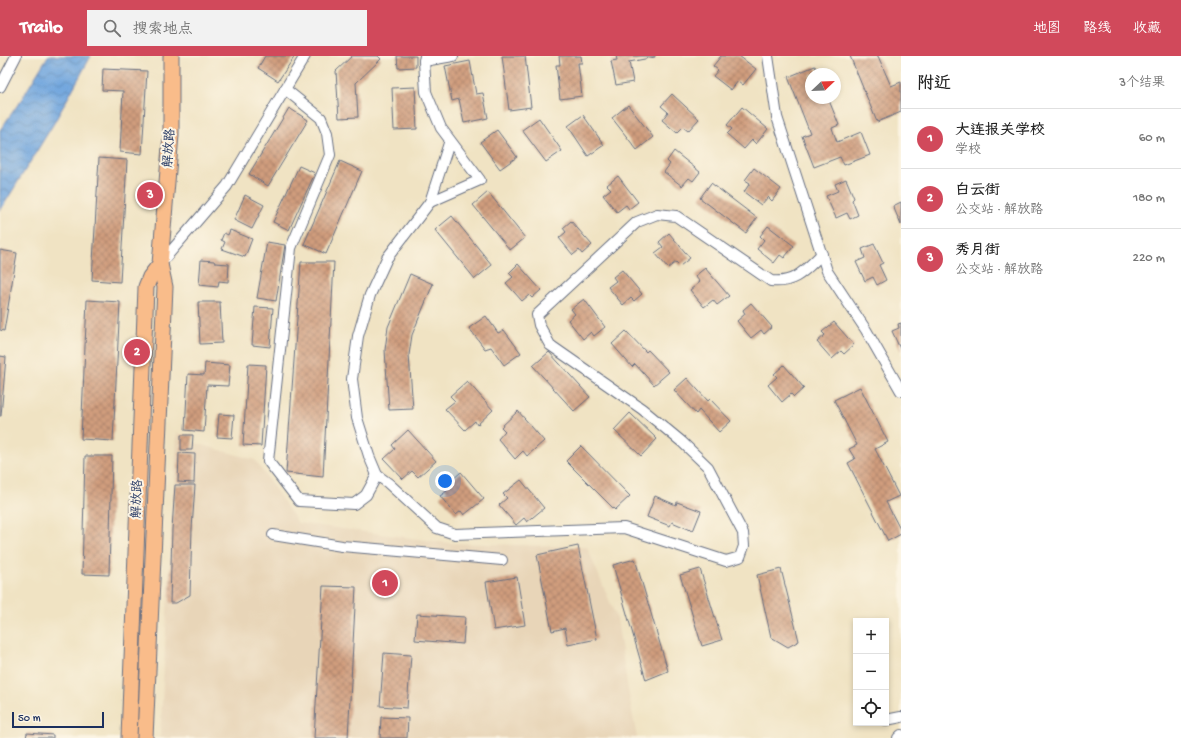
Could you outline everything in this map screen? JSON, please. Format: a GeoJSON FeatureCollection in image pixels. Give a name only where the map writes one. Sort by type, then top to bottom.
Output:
{"type":"FeatureCollection","features":[{"type":"Feature","properties":{"kind":"main road","name":"解放路"},"geometry":{"type":"LineString","coordinates":[[145,738],[165,287],[160,264],[171,135],[171,56]]}},
{"type":"Feature","properties":{"kind":"main road","name":"解放路"},"geometry":{"type":"LineString","coordinates":[[129,738],[146,287],[150,277],[160,264]]}},
{"type":"Feature","properties":{"kind":"street"},"geometry":{"type":"LineString","coordinates":[[0,88],[16,56]]}},
{"type":"Feature","properties":{"kind":"street"},"geometry":{"type":"LineString","coordinates":[[160,264],[226,186],[305,56]]}},
{"type":"Feature","properties":{"kind":"street"},"geometry":{"type":"LineString","coordinates":[[430,202],[480,180],[441,128],[426,92],[425,59],[453,56]]}},
{"type":"Feature","properties":{"kind":"street"},"geometry":{"type":"LineString","coordinates":[[768,56],[777,117],[827,271],[866,330],[901,391]]}},
{"type":"Feature","properties":{"kind":"street"},"geometry":{"type":"LineString","coordinates":[[285,89],[321,118],[327,133],[330,155],[291,248],[268,461],[299,501],[354,504],[366,495],[377,475]]}},
{"type":"Feature","properties":{"kind":"street"},"geometry":{"type":"LineString","coordinates":[[450,140],[430,202],[387,258],[370,295],[358,336],[352,379],[357,418],[369,456],[377,475],[388,483],[437,528],[455,534],[624,528],[726,561],[740,557],[744,546],[743,533],[708,467],[682,442],[642,409],[550,345],[540,325],[537,315],[637,222],[657,214],[676,216],[771,282],[782,283],[797,276],[822,254]]}},
{"type":"Feature","properties":{"kind":"street"},"geometry":{"type":"LineString","coordinates":[[273,535],[342,546],[502,560]]}},
{"type":"Feature","properties":{"kind":"street"},"geometry":{"type":"LineString","coordinates":[[889,719],[901,717]]}},
{"type":"Feature","properties":{"kind":"street"},"geometry":{"type":"LineString","coordinates":[[898,738],[901,735]]}},
{"type":"Feature","properties":{"kind":"shaded area"},"geometry":{"type":"Polygon","coordinates":[[[177,433],[192,442],[255,460],[298,523],[448,543],[587,547],[617,619],[637,738],[160,738],[177,433]]]}},
{"type":"Feature","properties":{"kind":"water"},"geometry":{"type":"Polygon","coordinates":[[[48,56],[91,56],[54,123],[0,211],[0,130],[21,100],[48,56]]]}},
{"type":"Feature","properties":{"kind":"building"},"geometry":{"type":"Polygon","coordinates":[[[265,56],[295,56],[278,81],[258,68],[265,56]]]}},
{"type":"Feature","properties":{"kind":"building"},"geometry":{"type":"Polygon","coordinates":[[[352,56],[378,56],[381,59],[356,83],[358,117],[339,118],[336,71],[352,56]]]}},
{"type":"Feature","properties":{"kind":"building"},"geometry":{"type":"Polygon","coordinates":[[[397,56],[416,56],[416,67],[398,68],[397,56]]]}},
{"type":"Feature","properties":{"kind":"building"},"geometry":{"type":"Polygon","coordinates":[[[502,56],[525,56],[531,107],[509,110],[502,56]]]}},
{"type":"Feature","properties":{"kind":"building"},"geometry":{"type":"Polygon","coordinates":[[[559,56],[581,56],[582,63],[578,63],[582,96],[560,99],[556,65],[560,65],[559,56]]]}},
{"type":"Feature","properties":{"kind":"building"},"geometry":{"type":"Polygon","coordinates":[[[616,56],[655,57],[629,62],[633,82],[616,85],[611,61],[617,60],[616,56]]]}},
{"type":"Feature","properties":{"kind":"building"},"geometry":{"type":"Polygon","coordinates":[[[721,56],[739,56],[756,69],[743,85],[738,81],[731,90],[713,76],[718,70],[713,66],[721,56]]]}},
{"type":"Feature","properties":{"kind":"building"},"geometry":{"type":"Polygon","coordinates":[[[850,56],[878,56],[891,86],[901,82],[901,112],[877,122],[850,56]]]}},
{"type":"Feature","properties":{"kind":"building"},"geometry":{"type":"Polygon","coordinates":[[[470,61],[476,94],[483,93],[488,118],[464,123],[459,99],[452,101],[445,66],[470,61]]]}},
{"type":"Feature","properties":{"kind":"building"},"geometry":{"type":"Polygon","coordinates":[[[103,69],[147,71],[142,154],[120,152],[123,91],[102,90],[103,69]]]}},
{"type":"Feature","properties":{"kind":"building"},"geometry":{"type":"Polygon","coordinates":[[[805,70],[805,104],[830,104],[839,125],[832,128],[837,142],[861,132],[870,155],[844,165],[840,157],[814,167],[802,136],[810,133],[788,77],[805,70]]]}},
{"type":"Feature","properties":{"kind":"building"},"geometry":{"type":"Polygon","coordinates":[[[415,87],[417,129],[394,130],[392,88],[415,87]]]}},
{"type":"Feature","properties":{"kind":"building"},"geometry":{"type":"Polygon","coordinates":[[[672,94],[699,119],[688,131],[683,127],[677,133],[662,120],[668,112],[661,106],[672,94]]]}},
{"type":"Feature","properties":{"kind":"building"},"geometry":{"type":"Polygon","coordinates":[[[628,105],[653,137],[637,150],[612,118],[628,105]]]}},
{"type":"Feature","properties":{"kind":"building"},"geometry":{"type":"Polygon","coordinates":[[[742,107],[768,129],[756,144],[752,140],[744,149],[727,134],[732,129],[727,125],[742,107]]]}},
{"type":"Feature","properties":{"kind":"building"},"geometry":{"type":"Polygon","coordinates":[[[289,108],[308,120],[268,186],[249,174],[289,108]]]}},
{"type":"Feature","properties":{"kind":"building"},"geometry":{"type":"Polygon","coordinates":[[[583,115],[604,145],[588,156],[568,126],[583,115]]]}},
{"type":"Feature","properties":{"kind":"building"},"geometry":{"type":"Polygon","coordinates":[[[539,118],[562,151],[546,162],[522,130],[539,118]]]}},
{"type":"Feature","properties":{"kind":"building"},"geometry":{"type":"Polygon","coordinates":[[[497,130],[517,157],[500,169],[480,142],[497,130]]]}},
{"type":"Feature","properties":{"kind":"building"},"geometry":{"type":"Polygon","coordinates":[[[674,151],[700,172],[693,181],[689,178],[682,186],[664,172],[670,164],[667,161],[674,151]]]}},
{"type":"Feature","properties":{"kind":"building"},"geometry":{"type":"Polygon","coordinates":[[[99,158],[127,160],[120,282],[92,280],[99,158]]]}},
{"type":"Feature","properties":{"kind":"building"},"geometry":{"type":"Polygon","coordinates":[[[340,161],[362,171],[326,254],[304,244],[340,161]]]}},
{"type":"Feature","properties":{"kind":"building"},"geometry":{"type":"Polygon","coordinates":[[[299,166],[315,173],[289,230],[273,222],[299,166]]]}},
{"type":"Feature","properties":{"kind":"building"},"geometry":{"type":"Polygon","coordinates":[[[754,168],[781,189],[772,201],[768,197],[761,205],[744,192],[750,183],[745,180],[754,168]]]}},
{"type":"Feature","properties":{"kind":"building"},"geometry":{"type":"Polygon","coordinates":[[[618,176],[638,202],[629,209],[626,205],[617,212],[603,195],[611,189],[607,185],[618,176]]]}},
{"type":"Feature","properties":{"kind":"building"},"geometry":{"type":"Polygon","coordinates":[[[846,179],[854,198],[852,200],[858,215],[850,219],[847,213],[836,218],[826,196],[838,191],[835,184],[846,179]]]}},
{"type":"Feature","properties":{"kind":"building"},"geometry":{"type":"Polygon","coordinates":[[[711,183],[757,218],[746,233],[700,198],[711,183]]]}},
{"type":"Feature","properties":{"kind":"building"},"geometry":{"type":"Polygon","coordinates":[[[488,192],[525,238],[510,250],[473,205],[488,192]]]}},
{"type":"Feature","properties":{"kind":"building"},"geometry":{"type":"Polygon","coordinates":[[[245,195],[264,205],[252,229],[234,220],[245,195]]]}},
{"type":"Feature","properties":{"kind":"building"},"geometry":{"type":"Polygon","coordinates":[[[901,202],[901,225],[893,206],[901,202]]]}},
{"type":"Feature","properties":{"kind":"building"},"geometry":{"type":"Polygon","coordinates":[[[452,216],[492,265],[475,279],[435,230],[452,216]]]}},
{"type":"Feature","properties":{"kind":"building"},"geometry":{"type":"Polygon","coordinates":[[[571,221],[592,245],[582,254],[579,250],[573,255],[559,238],[566,232],[563,228],[571,221]]]}},
{"type":"Feature","properties":{"kind":"building"},"geometry":{"type":"Polygon","coordinates":[[[768,226],[794,246],[784,258],[780,255],[774,263],[757,249],[764,240],[760,236],[768,226]]]}},
{"type":"Feature","properties":{"kind":"building"},"geometry":{"type":"Polygon","coordinates":[[[230,230],[252,239],[245,257],[222,249],[225,242],[221,240],[224,233],[228,235],[230,230]]]}},
{"type":"Feature","properties":{"kind":"building"},"geometry":{"type":"Polygon","coordinates":[[[669,233],[690,258],[680,266],[676,262],[668,268],[655,253],[663,247],[659,242],[669,233]]]}},
{"type":"Feature","properties":{"kind":"building"},"geometry":{"type":"Polygon","coordinates":[[[267,242],[285,245],[276,301],[257,298],[267,242]]]}},
{"type":"Feature","properties":{"kind":"building"},"geometry":{"type":"Polygon","coordinates":[[[874,244],[883,263],[879,265],[886,280],[877,285],[873,277],[865,281],[856,262],[865,258],[862,249],[874,244]]]}},
{"type":"Feature","properties":{"kind":"building"},"geometry":{"type":"Polygon","coordinates":[[[0,250],[17,253],[4,331],[0,330],[0,250]]]}},
{"type":"Feature","properties":{"kind":"building"},"geometry":{"type":"Polygon","coordinates":[[[201,260],[229,264],[228,282],[219,281],[218,287],[199,285],[201,260]]]}},
{"type":"Feature","properties":{"kind":"building"},"geometry":{"type":"Polygon","coordinates":[[[301,262],[334,262],[323,477],[286,473],[301,262]]]}},
{"type":"Feature","properties":{"kind":"building"},"geometry":{"type":"Polygon","coordinates":[[[518,264],[541,290],[532,298],[529,295],[522,301],[506,283],[513,277],[509,273],[518,264]]]}},
{"type":"Feature","properties":{"kind":"building"},"geometry":{"type":"Polygon","coordinates":[[[705,268],[729,296],[717,305],[713,300],[704,307],[690,290],[700,282],[695,276],[705,268]]]}},
{"type":"Feature","properties":{"kind":"building"},"geometry":{"type":"Polygon","coordinates":[[[622,270],[642,294],[634,301],[631,298],[623,305],[608,287],[616,281],[613,277],[622,270]]]}},
{"type":"Feature","properties":{"kind":"building"},"geometry":{"type":"Polygon","coordinates":[[[410,274],[433,284],[412,335],[409,355],[413,409],[389,410],[385,350],[388,327],[410,274]]]}},
{"type":"Feature","properties":{"kind":"building"},"geometry":{"type":"Polygon","coordinates":[[[584,299],[605,327],[594,336],[591,332],[583,339],[568,320],[575,314],[571,309],[584,299]]]}},
{"type":"Feature","properties":{"kind":"building"},"geometry":{"type":"Polygon","coordinates":[[[87,300],[120,302],[113,441],[81,439],[87,300]]]}},
{"type":"Feature","properties":{"kind":"building"},"geometry":{"type":"Polygon","coordinates":[[[198,302],[220,302],[222,343],[200,344],[198,302]]]}},
{"type":"Feature","properties":{"kind":"building"},"geometry":{"type":"Polygon","coordinates":[[[751,303],[772,327],[764,334],[761,330],[751,338],[737,321],[745,314],[743,310],[751,303]]]}},
{"type":"Feature","properties":{"kind":"building"},"geometry":{"type":"Polygon","coordinates":[[[255,307],[273,308],[270,347],[252,345],[255,307]]]}},
{"type":"Feature","properties":{"kind":"building"},"geometry":{"type":"Polygon","coordinates":[[[486,316],[498,333],[504,330],[521,353],[504,365],[491,347],[485,349],[469,328],[486,316]]]}},
{"type":"Feature","properties":{"kind":"building"},"geometry":{"type":"Polygon","coordinates":[[[834,322],[854,345],[844,354],[841,351],[832,359],[817,342],[825,335],[822,332],[834,322]]]}},
{"type":"Feature","properties":{"kind":"building"},"geometry":{"type":"Polygon","coordinates":[[[901,323],[901,351],[892,331],[899,328],[898,324],[901,323]]]}},
{"type":"Feature","properties":{"kind":"building"},"geometry":{"type":"Polygon","coordinates":[[[626,331],[646,352],[648,350],[669,372],[654,385],[635,364],[632,367],[612,344],[626,331]]]}},
{"type":"Feature","properties":{"kind":"building"},"geometry":{"type":"Polygon","coordinates":[[[549,352],[590,397],[574,411],[533,366],[549,352]]]}},
{"type":"Feature","properties":{"kind":"building"},"geometry":{"type":"Polygon","coordinates":[[[0,356],[6,357],[1,416],[0,416],[0,356]]]}},
{"type":"Feature","properties":{"kind":"building"},"geometry":{"type":"Polygon","coordinates":[[[205,363],[230,365],[228,386],[207,385],[204,432],[185,430],[188,374],[204,375],[205,363]]]}},
{"type":"Feature","properties":{"kind":"building"},"geometry":{"type":"Polygon","coordinates":[[[248,364],[266,365],[261,446],[243,445],[248,364]]]}},
{"type":"Feature","properties":{"kind":"building"},"geometry":{"type":"Polygon","coordinates":[[[784,365],[804,388],[794,397],[791,394],[782,402],[768,385],[777,377],[774,374],[784,365]]]}},
{"type":"Feature","properties":{"kind":"building"},"geometry":{"type":"Polygon","coordinates":[[[687,378],[708,401],[710,399],[731,421],[719,432],[699,410],[696,414],[674,390],[687,378]]]}},
{"type":"Feature","properties":{"kind":"building"},"geometry":{"type":"Polygon","coordinates":[[[467,381],[493,410],[477,425],[475,421],[465,430],[445,409],[455,401],[450,396],[467,381]]]}},
{"type":"Feature","properties":{"kind":"building"},"geometry":{"type":"Polygon","coordinates":[[[860,387],[888,442],[875,449],[899,496],[886,502],[901,531],[901,534],[888,541],[848,463],[855,459],[849,449],[857,445],[834,400],[860,387]]]}},
{"type":"Feature","properties":{"kind":"building"},"geometry":{"type":"Polygon","coordinates":[[[518,411],[544,441],[527,456],[523,451],[515,459],[498,439],[505,431],[501,427],[518,411]]]}},
{"type":"Feature","properties":{"kind":"building"},"geometry":{"type":"Polygon","coordinates":[[[630,413],[657,439],[641,456],[614,430],[630,413]]]}},
{"type":"Feature","properties":{"kind":"building"},"geometry":{"type":"Polygon","coordinates":[[[219,414],[234,415],[232,438],[217,437],[219,414]]]}},
{"type":"Feature","properties":{"kind":"building"},"geometry":{"type":"Polygon","coordinates":[[[408,430],[436,461],[418,477],[412,471],[403,479],[384,459],[395,449],[392,445],[408,430]]]}},
{"type":"Feature","properties":{"kind":"building"},"geometry":{"type":"Polygon","coordinates":[[[181,435],[193,435],[192,450],[181,450],[181,435]]]}},
{"type":"Feature","properties":{"kind":"building"},"geometry":{"type":"Polygon","coordinates":[[[581,446],[630,496],[615,510],[566,461],[581,446]]]}},
{"type":"Feature","properties":{"kind":"building"},"geometry":{"type":"Polygon","coordinates":[[[179,453],[195,454],[194,483],[178,482],[179,453]]]}},
{"type":"Feature","properties":{"kind":"building"},"geometry":{"type":"Polygon","coordinates":[[[85,456],[112,456],[109,575],[82,574],[85,456]]]}},
{"type":"Feature","properties":{"kind":"building"},"geometry":{"type":"Polygon","coordinates":[[[461,472],[484,499],[464,515],[461,511],[456,515],[440,496],[447,491],[444,487],[461,472]]]}},
{"type":"Feature","properties":{"kind":"building"},"geometry":{"type":"Polygon","coordinates":[[[521,480],[544,508],[527,522],[524,518],[516,525],[499,505],[507,498],[503,494],[521,480]]]}},
{"type":"Feature","properties":{"kind":"building"},"geometry":{"type":"Polygon","coordinates":[[[175,485],[195,485],[190,595],[176,603],[170,603],[172,529],[175,485]]]}},
{"type":"Feature","properties":{"kind":"building"},"geometry":{"type":"Polygon","coordinates":[[[655,496],[676,505],[677,502],[701,511],[693,531],[672,522],[670,526],[647,517],[655,496]]]}},
{"type":"Feature","properties":{"kind":"building"},"geometry":{"type":"Polygon","coordinates":[[[578,546],[597,639],[568,645],[565,628],[552,631],[537,555],[578,546]]]}},
{"type":"Feature","properties":{"kind":"building"},"geometry":{"type":"Polygon","coordinates":[[[635,559],[668,671],[646,680],[613,565],[635,559]]]}},
{"type":"Feature","properties":{"kind":"building"},"geometry":{"type":"Polygon","coordinates":[[[700,569],[722,640],[702,646],[680,575],[700,569]]]}},
{"type":"Feature","properties":{"kind":"building"},"geometry":{"type":"Polygon","coordinates":[[[781,569],[799,641],[788,647],[771,637],[757,575],[781,569]]]}},
{"type":"Feature","properties":{"kind":"building"},"geometry":{"type":"Polygon","coordinates":[[[517,577],[525,625],[494,630],[486,582],[517,577]]]}},
{"type":"Feature","properties":{"kind":"building"},"geometry":{"type":"Polygon","coordinates":[[[323,586],[356,587],[348,738],[314,738],[323,586]]]}},
{"type":"Feature","properties":{"kind":"building"},"geometry":{"type":"Polygon","coordinates":[[[417,614],[465,617],[463,644],[415,640],[417,614]]]}},
{"type":"Feature","properties":{"kind":"building"},"geometry":{"type":"Polygon","coordinates":[[[384,653],[411,655],[407,708],[380,706],[384,653]]]}},
{"type":"Feature","properties":{"kind":"building"},"geometry":{"type":"Polygon","coordinates":[[[381,717],[408,718],[407,738],[380,738],[381,717]]]}},
{"type":"Feature","properties":{"kind":"building"},"geometry":{"type":"Polygon","coordinates":[[[27,733],[53,735],[53,738],[26,738],[27,733]]]}},
{"type":"Feature","properties":{"kind":"place","name":"秀月街"},"geometry":{"type":"Point","coordinates":[150,195]}},
{"type":"Feature","properties":{"kind":"place","name":"白云街"},"geometry":{"type":"Point","coordinates":[137,352]}},
{"type":"Feature","properties":{"kind":"place","name":"大连报关学校"},"geometry":{"type":"Point","coordinates":[385,583]}}]}
